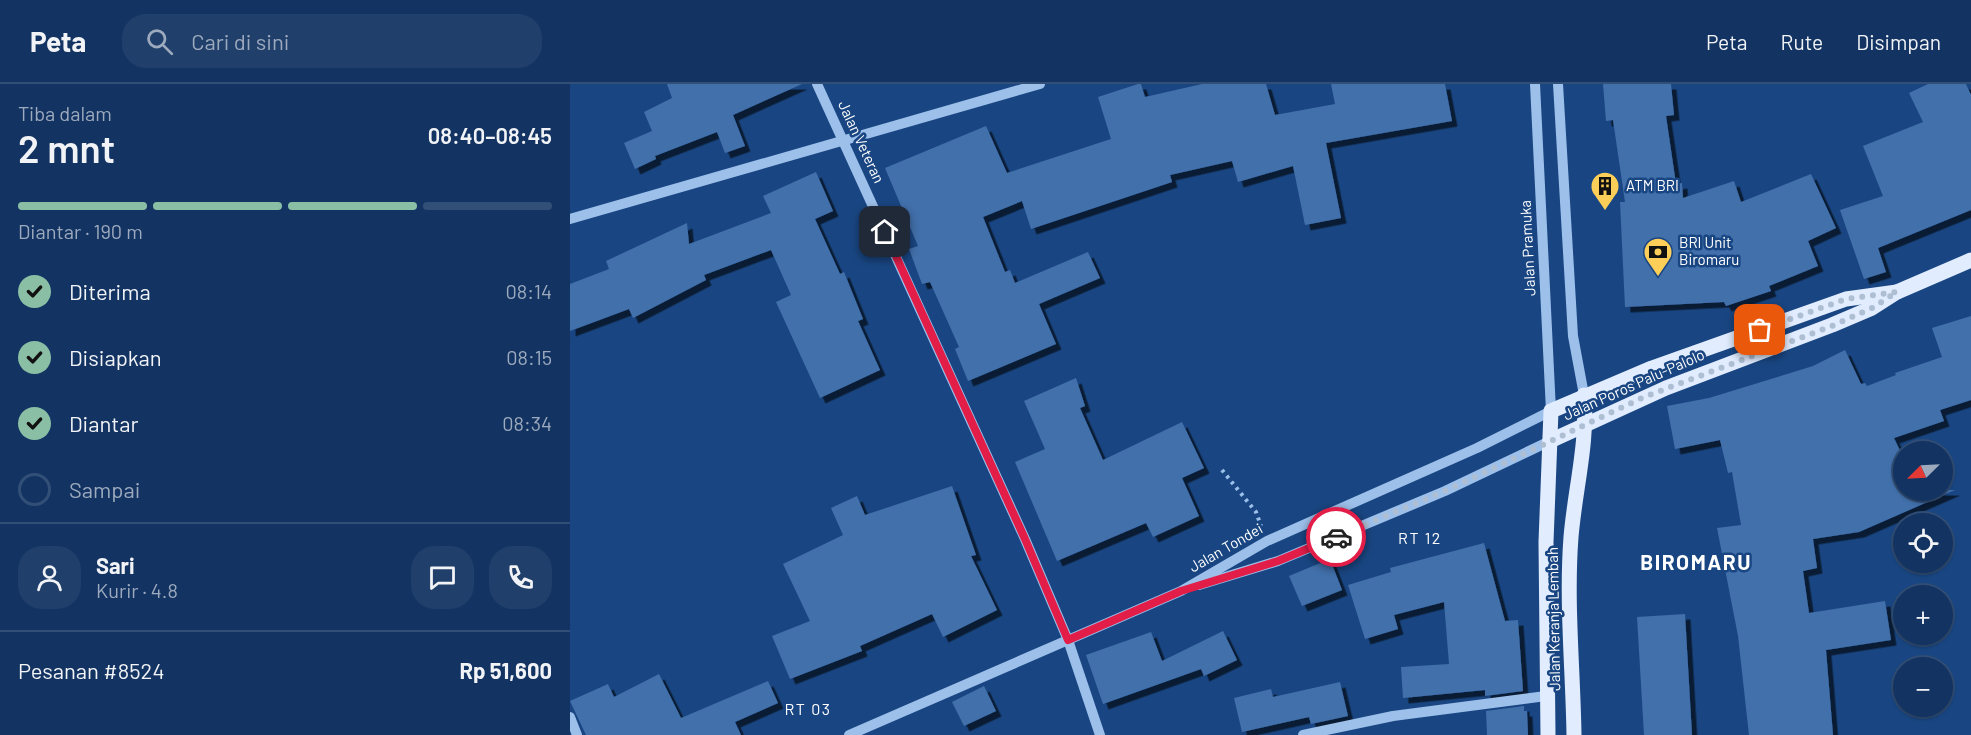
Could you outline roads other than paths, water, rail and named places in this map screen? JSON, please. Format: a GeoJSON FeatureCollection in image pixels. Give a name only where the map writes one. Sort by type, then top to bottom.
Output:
{"type":"FeatureCollection","features":[{"type":"Feature","properties":{"kind":"main road","name":"Jalan Poros Palu-Palolo"},"geometry":{"type":"LineString","coordinates":[[1550,441],[1666,388],[1832,326],[1872,308],[1897,292],[1971,260]]}},
{"type":"Feature","properties":{"kind":"main road","name":"Jalan Poros Palu-Palolo"},"geometry":{"type":"LineString","coordinates":[[1551,411],[1584,395],[1846,299],[1897,292]]}},
{"type":"Feature","properties":{"kind":"main road","name":"Jalan Keranja Lembah"},"geometry":{"type":"LineString","coordinates":[[1574,735],[1569,583],[1571,536],[1586,424],[1584,395]]}},
{"type":"Feature","properties":{"kind":"main road"},"geometry":{"type":"LineString","coordinates":[[1548,735],[1546,542],[1551,411]]}},
{"type":"Feature","properties":{"kind":"street","name":"Jalan Veteran"},"geometry":{"type":"LineString","coordinates":[[818,84],[940,358],[1025,539],[1068,640],[1100,735]]}},
{"type":"Feature","properties":{"kind":"street"},"geometry":{"type":"LineString","coordinates":[[570,219],[1040,84]]}},
{"type":"Feature","properties":{"kind":"street","name":"Jalan Pramuka"},"geometry":{"type":"LineString","coordinates":[[1535,84],[1551,411]]}},
{"type":"Feature","properties":{"kind":"street"},"geometry":{"type":"LineString","coordinates":[[1558,84],[1573,336],[1584,395]]}},
{"type":"Feature","properties":{"kind":"street","name":"Jalan Tondei"},"geometry":{"type":"LineString","coordinates":[[849,735],[1181,591],[1267,541],[1477,448],[1551,411]]}},
{"type":"Feature","properties":{"kind":"street"},"geometry":{"type":"LineString","coordinates":[[1181,591],[1278,561],[1445,491],[1550,441]]}},
{"type":"Feature","properties":{"kind":"street"},"geometry":{"type":"LineString","coordinates":[[1303,735],[1392,716],[1546,696]]}},
{"type":"Feature","properties":{"kind":"street"},"geometry":{"type":"LineString","coordinates":[[570,717],[577,735]]}},
{"type":"Feature","properties":{"kind":"place","name":"ATM BRI"},"geometry":{"type":"Point","coordinates":[1605,212]}},
{"type":"Feature","properties":{"kind":"place","name":"BRI Unit Biromaru"},"geometry":{"type":"Point","coordinates":[1658,278]}},
{"type":"Feature","properties":{"kind":"district","name":"RT 12"},"geometry":{"type":"Point","coordinates":[1420,538]}},
{"type":"Feature","properties":{"kind":"district","name":"BIROMARU"},"geometry":{"type":"Point","coordinates":[1696,563]}},
{"type":"Feature","properties":{"kind":"district","name":"RT 03"},"geometry":{"type":"Point","coordinates":[808,709]}}]}
